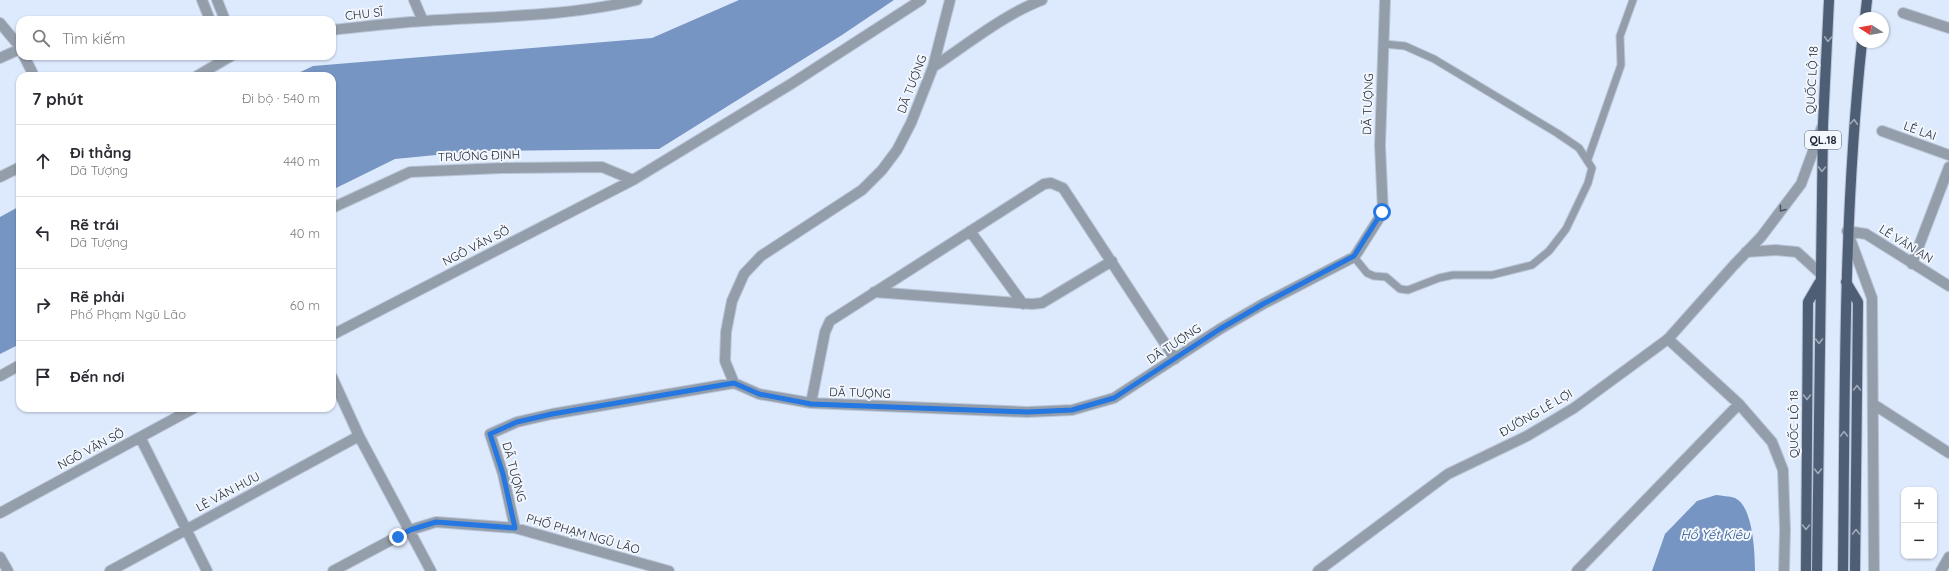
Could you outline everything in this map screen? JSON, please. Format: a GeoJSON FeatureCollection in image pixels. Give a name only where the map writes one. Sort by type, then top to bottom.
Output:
{"type":"FeatureCollection","features":[{"type":"Feature","properties":{"kind":"main road","name":"QUỐC LỘ 18"},"geometry":{"type":"LineString","coordinates":[[1818,571],[1820,277],[1823,124],[1830,0]]}},
{"type":"Feature","properties":{"kind":"main road"},"geometry":{"type":"LineString","coordinates":[[1866,12],[1867,0]]}},
{"type":"Feature","properties":{"kind":"main road","name":"QL.18"},"geometry":{"type":"LineString","coordinates":[[1843,571],[1847,231],[1854,117],[1861,48]]}},
{"type":"Feature","properties":{"kind":"main road","name":"QUỐC LỘ 18"},"geometry":{"type":"LineString","coordinates":[[1806,571],[1808,302],[1820,277]]}},
{"type":"Feature","properties":{"kind":"main road"},"geometry":{"type":"LineString","coordinates":[[1846,282],[1858,302],[1855,571]]}},
{"type":"Feature","properties":{"kind":"street"},"geometry":{"type":"LineString","coordinates":[[202,0],[208,16]]}},
{"type":"Feature","properties":{"kind":"street"},"geometry":{"type":"LineString","coordinates":[[217,0],[223,16]]}},
{"type":"Feature","properties":{"kind":"street"},"geometry":{"type":"LineString","coordinates":[[414,0],[422,21]]}},
{"type":"Feature","properties":{"kind":"street","name":"CHU SĨ"},"geometry":{"type":"LineString","coordinates":[[336,30],[422,21],[524,16],[601,8],[636,0]]}},
{"type":"Feature","properties":{"kind":"street","name":"NGÔ VĂN SỞ"},"geometry":{"type":"LineString","coordinates":[[336,333],[633,180],[791,84],[921,0]]}},
{"type":"Feature","properties":{"kind":"street","name":"DÃ TƯỢNG"},"geometry":{"type":"LineString","coordinates":[[734,383],[724,360],[726,332],[732,301],[744,274],[761,256],[862,190],[882,170],[897,150],[911,123],[933,67],[950,0]]}},
{"type":"Feature","properties":{"kind":"street"},"geometry":{"type":"LineString","coordinates":[[933,67],[1002,21],[1030,4],[1042,0]]}},
{"type":"Feature","properties":{"kind":"street","name":"DÃ TƯỢNG"},"geometry":{"type":"LineString","coordinates":[[515,528],[503,474],[490,434],[517,422],[552,414],[734,383],[759,394],[811,404],[1027,412],[1072,410],[1114,398],[1263,304],[1354,256],[1382,212],[1380,145],[1385,0]]}},
{"type":"Feature","properties":{"kind":"street"},"geometry":{"type":"LineString","coordinates":[[1903,13],[1949,28]]}},
{"type":"Feature","properties":{"kind":"street"},"geometry":{"type":"LineString","coordinates":[[0,23],[16,43]]}},
{"type":"Feature","properties":{"kind":"street"},"geometry":{"type":"LineString","coordinates":[[0,58],[16,50]]}},
{"type":"Feature","properties":{"kind":"street"},"geometry":{"type":"LineString","coordinates":[[26,60],[32,72]]}},
{"type":"Feature","properties":{"kind":"street"},"geometry":{"type":"LineString","coordinates":[[204,72],[224,60]]}},
{"type":"Feature","properties":{"kind":"street","name":"ĐƯỜNG LÊ LỢI"},"geometry":{"type":"LineString","coordinates":[[1318,571],[1448,474],[1527,436],[1574,408],[1668,339],[1761,237],[1801,184],[1823,124]]}},
{"type":"Feature","properties":{"kind":"street","name":"LÊ LAI"},"geometry":{"type":"LineString","coordinates":[[1882,131],[1949,155]]}},
{"type":"Feature","properties":{"kind":"street","name":"TRƯƠNG ĐỊNH"},"geometry":{"type":"LineString","coordinates":[[336,206],[410,172],[502,168],[602,167],[633,180]]}},
{"type":"Feature","properties":{"kind":"street"},"geometry":{"type":"LineString","coordinates":[[1912,264],[1949,167]]}},
{"type":"Feature","properties":{"kind":"street"},"geometry":{"type":"LineString","coordinates":[[0,177],[16,169]]}},
{"type":"Feature","properties":{"kind":"street"},"geometry":{"type":"LineString","coordinates":[[811,404],[825,332],[830,321],[1044,184],[1051,183],[1063,188],[1175,359]]}},
{"type":"Feature","properties":{"kind":"street"},"geometry":{"type":"LineString","coordinates":[[970,231],[1023,304]]}},
{"type":"Feature","properties":{"kind":"street"},"geometry":{"type":"LineString","coordinates":[[1847,231],[1872,298],[1874,571]]}},
{"type":"Feature","properties":{"kind":"street","name":"LÊ VĂN AN"},"geometry":{"type":"LineString","coordinates":[[1847,231],[1866,234],[1949,286]]}},
{"type":"Feature","properties":{"kind":"street"},"geometry":{"type":"LineString","coordinates":[[1746,252],[1776,250],[1797,252],[1820,277]]}},
{"type":"Feature","properties":{"kind":"street"},"geometry":{"type":"LineString","coordinates":[[874,292],[1023,304],[1042,303],[1112,261]]}},
{"type":"Feature","properties":{"kind":"street"},"geometry":{"type":"LineString","coordinates":[[1668,339],[1739,404],[1772,442],[1782,470],[1785,530],[1784,571]]}},
{"type":"Feature","properties":{"kind":"street"},"geometry":{"type":"LineString","coordinates":[[0,376],[16,367]]}},
{"type":"Feature","properties":{"kind":"street"},"geometry":{"type":"LineString","coordinates":[[336,387],[359,436],[431,571]]}},
{"type":"Feature","properties":{"kind":"street"},"geometry":{"type":"LineString","coordinates":[[1577,571],[1739,404]]}},
{"type":"Feature","properties":{"kind":"street"},"geometry":{"type":"LineString","coordinates":[[1873,404],[1949,453]]}},
{"type":"Feature","properties":{"kind":"street","name":"NGÔ VĂN SỞ"},"geometry":{"type":"LineString","coordinates":[[0,513],[187,412]]}},
{"type":"Feature","properties":{"kind":"street","name":"LÊ VĂN HƯU"},"geometry":{"type":"LineString","coordinates":[[110,571],[359,436]]}},
{"type":"Feature","properties":{"kind":"street"},"geometry":{"type":"LineString","coordinates":[[140,437],[207,571]]}},
{"type":"Feature","properties":{"kind":"street","name":"PHỐ PHẠM NGŨ LÃO"},"geometry":{"type":"LineString","coordinates":[[333,571],[410,530],[436,522],[515,528],[669,571]]}},
{"type":"Feature","properties":{"kind":"street"},"geometry":{"type":"LineString","coordinates":[[1941,571],[1949,557]]}},
{"type":"Feature","properties":{"kind":"street"},"geometry":{"type":"LineString","coordinates":[[0,558],[8,571]]}},
{"type":"Feature","properties":{"kind":"lane"},"geometry":{"type":"LineString","coordinates":[[1588,160],[1621,65],[1620,36],[1634,0]]}},
{"type":"Feature","properties":{"kind":"lane"},"geometry":{"type":"LineString","coordinates":[[1354,256],[1367,273],[1374,276],[1386,277],[1400,289],[1408,290],[1439,278],[1453,276],[1492,275],[1532,265],[1549,251],[1566,229],[1588,183],[1592,168],[1579,148],[1557,133],[1434,59],[1405,46],[1384,44]]}},
{"type":"Feature","properties":{"kind":"water"},"geometry":{"type":"Polygon","coordinates":[[[739,0],[894,0],[842,35],[659,149],[477,151],[395,159],[336,188],[336,72],[300,72],[313,66],[652,38],[739,0]]]}},
{"type":"Feature","properties":{"kind":"water"},"geometry":{"type":"Polygon","coordinates":[[[16,208],[16,346],[0,354],[0,217],[16,208]]]}},
{"type":"Feature","properties":{"kind":"water","name":"Hồ Yết Kiêu"},"geometry":{"type":"Polygon","coordinates":[[[1716,495],[1735,498],[1746,510],[1752,531],[1755,571],[1652,571],[1665,534],[1697,501],[1716,495]]]}},
{"type":"Feature","properties":{"kind":"route"},"geometry":{"type":"LineString","coordinates":[[398,537],[410,530],[436,522],[515,528],[503,474],[490,434],[517,422],[552,414],[734,383],[759,394],[811,404],[1011,412],[1072,410],[1114,398],[1220,329],[1263,304],[1354,256],[1382,212]]}}]}
